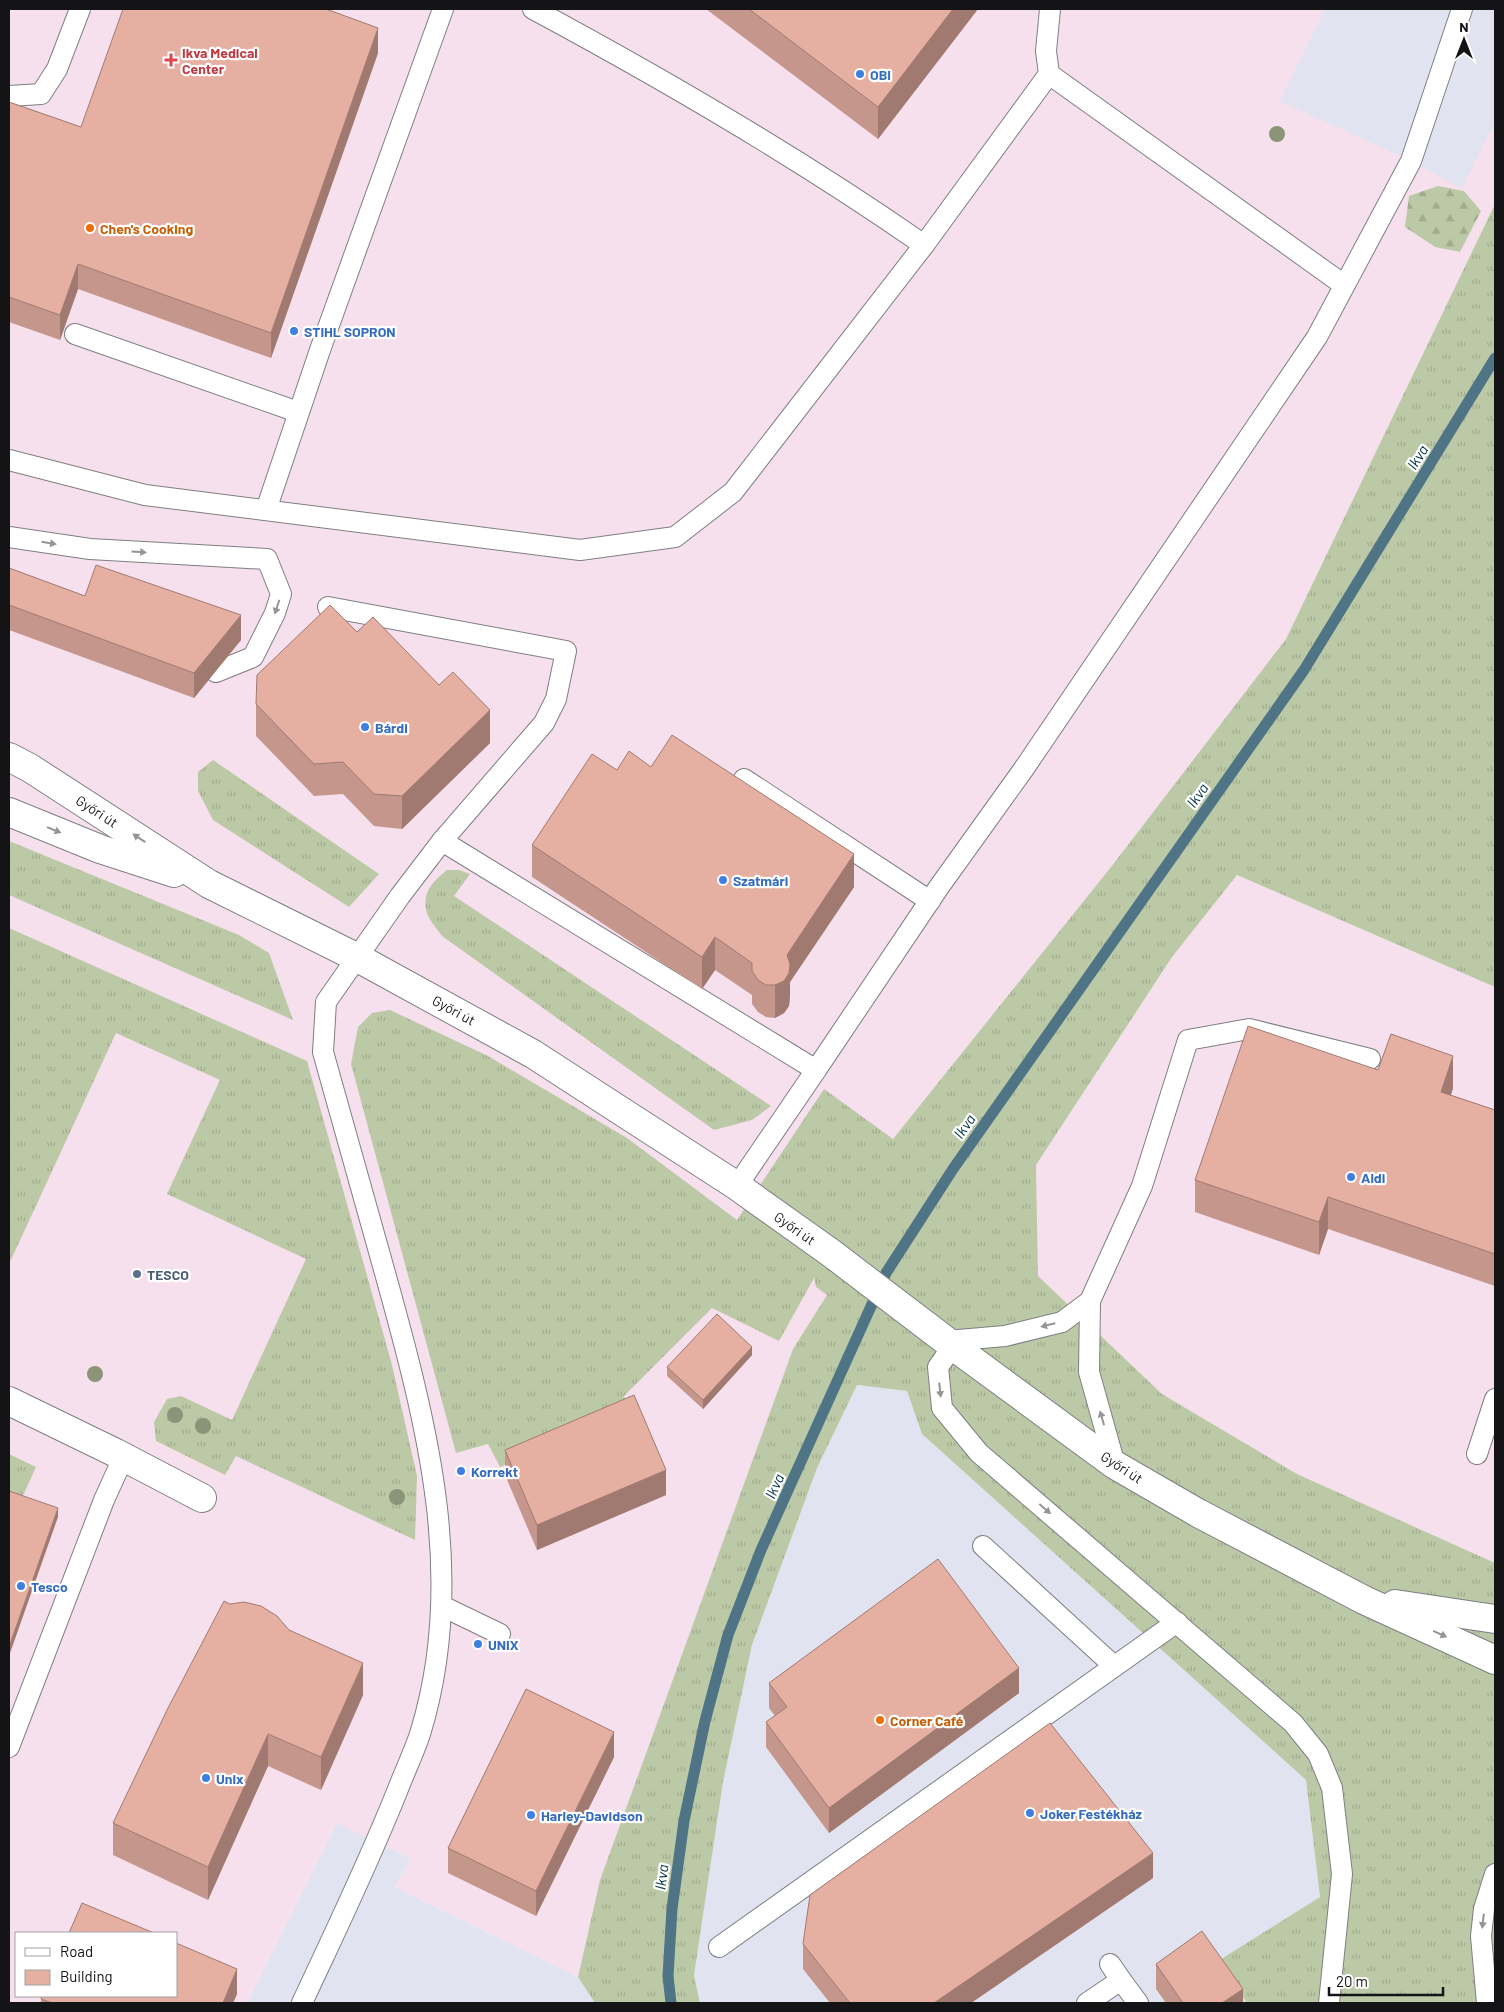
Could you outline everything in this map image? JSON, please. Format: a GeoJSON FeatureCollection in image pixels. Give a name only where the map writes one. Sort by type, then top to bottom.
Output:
{"type":"FeatureCollection","features":[{"type":"Feature","properties":{"kind":"main road","name":"Győri út"},"geometry":{"type":"LineString","coordinates":[[9,757],[38,773],[209,884],[358,958],[533,1054],[737,1186],[1115,1465],[1198,1513],[1364,1600],[1495,1660]]}},
{"type":"Feature","properties":{"kind":"main road","name":"Győri út"},"geometry":{"type":"LineString","coordinates":[[9,812],[100,849],[209,884]]}},
{"type":"Feature","properties":{"kind":"main road"},"geometry":{"type":"LineString","coordinates":[[9,1401],[124,1456],[202,1498]]}},
{"type":"Feature","properties":{"kind":"main road","name":"Győri út"},"geometry":{"type":"LineString","coordinates":[[1364,1600],[1495,1619]]}},
{"type":"Feature","properties":{"kind":"lane"},"geometry":{"type":"LineString","coordinates":[[9,96],[41,94],[57,69],[80,9]]}},
{"type":"Feature","properties":{"kind":"lane"},"geometry":{"type":"LineString","coordinates":[[266,510],[298,412],[444,9]]}},
{"type":"Feature","properties":{"kind":"lane"},"geometry":{"type":"LineString","coordinates":[[533,9],[728,120],[853,196],[924,245]]}},
{"type":"Feature","properties":{"kind":"lane"},"geometry":{"type":"LineString","coordinates":[[10,461],[145,495],[580,550],[675,537],[733,492],[924,245],[1049,74],[1046,51],[1050,9]]}},
{"type":"Feature","properties":{"kind":"lane"},"geometry":{"type":"LineString","coordinates":[[737,1186],[930,901],[1023,770],[1318,337],[1411,161],[1462,9]]}},
{"type":"Feature","properties":{"kind":"lane"},"geometry":{"type":"LineString","coordinates":[[1049,74],[1344,285]]}},
{"type":"Feature","properties":{"kind":"lane"},"geometry":{"type":"LineString","coordinates":[[75,334],[298,412]]}},
{"type":"Feature","properties":{"kind":"lane"},"geometry":{"type":"LineString","coordinates":[[9,537],[90,549],[267,558],[281,594],[275,613],[253,657],[216,672]]}},
{"type":"Feature","properties":{"kind":"lane"},"geometry":{"type":"LineString","coordinates":[[302,2003],[377,1843],[420,1733],[439,1644],[443,1578],[439,1526],[424,1424],[408,1357],[323,1052],[326,1002],[400,896],[442,840],[544,723],[556,699],[566,651],[328,607]]}},
{"type":"Feature","properties":{"kind":"lane"},"geometry":{"type":"LineString","coordinates":[[744,779],[930,901]]}},
{"type":"Feature","properties":{"kind":"lane"},"geometry":{"type":"LineString","coordinates":[[442,840],[816,1070]]}},
{"type":"Feature","properties":{"kind":"lane"},"geometry":{"type":"LineString","coordinates":[[1115,1465],[1089,1372],[1090,1301],[1142,1186],[1188,1040],[1249,1029],[1370,1059]]}},
{"type":"Feature","properties":{"kind":"lane"},"geometry":{"type":"LineString","coordinates":[[1090,1301],[1062,1322],[1005,1336],[942,1338],[938,1367],[942,1408],[979,1453],[1293,1723],[1318,1754],[1332,1788],[1342,1874],[1329,2003]]}},
{"type":"Feature","properties":{"kind":"lane"},"geometry":{"type":"LineString","coordinates":[[1477,1454],[1495,1399]]}},
{"type":"Feature","properties":{"kind":"lane"},"geometry":{"type":"LineString","coordinates":[[9,1747],[104,1500],[124,1456]]}},
{"type":"Feature","properties":{"kind":"lane"},"geometry":{"type":"LineString","coordinates":[[983,1546],[1114,1666]]}},
{"type":"Feature","properties":{"kind":"lane"},"geometry":{"type":"LineString","coordinates":[[442,1606],[500,1634]]}},
{"type":"Feature","properties":{"kind":"lane"},"geometry":{"type":"LineString","coordinates":[[719,1947],[1176,1622]]}},
{"type":"Feature","properties":{"kind":"lane"},"geometry":{"type":"LineString","coordinates":[[1489,1993],[1481,1936],[1484,1909],[1495,1874]]}},
{"type":"Feature","properties":{"kind":"lane"},"geometry":{"type":"LineString","coordinates":[[1087,2003],[1116,1972],[1138,2003]]}},
{"type":"Feature","properties":{"kind":"shaded area"},"geometry":{"type":"Polygon","coordinates":[[[9,9],[1495,9],[1495,204],[1286,639],[1111,867],[893,1139],[815,1278],[816,1287],[828,1295],[793,1349],[600,1880],[578,1977],[394,1887],[411,1859],[337,1823],[247,2003],[9,2003],[9,9]]]}},
{"type":"Feature","properties":{"kind":"shaded area"},"geometry":{"type":"Polygon","coordinates":[[[1325,9],[1495,9],[1495,121],[1462,189],[1411,161],[1280,101],[1325,9]]]}},
{"type":"Feature","properties":{"kind":"shaded area"},"geometry":{"type":"Polygon","coordinates":[[[1237,875],[1495,987],[1495,1563],[1297,1474],[1162,1394],[1038,1276],[1036,1165],[1172,957],[1237,875]]]}},
{"type":"Feature","properties":{"kind":"shaded area"},"geometry":{"type":"Polygon","coordinates":[[[857,1385],[907,1391],[922,1434],[1306,1780],[1320,1897],[1218,1961],[1247,2003],[700,2003],[694,1975],[723,1781],[752,1645],[817,1468],[857,1385]]]}},
{"type":"Feature","properties":{"kind":"shaded area"},"geometry":{"type":"Polygon","coordinates":[[[337,1823],[411,1859],[394,1887],[578,1977],[595,2003],[247,2003],[337,1823]]]}},
{"type":"Feature","properties":{"kind":"green space"},"geometry":{"type":"Polygon","coordinates":[[[1438,186],[1464,191],[1481,211],[1460,252],[1435,247],[1405,227],[1409,196],[1438,186]]]}},
{"type":"Feature","properties":{"kind":"green space"},"geometry":{"type":"Polygon","coordinates":[[[1495,204],[1495,987],[1237,875],[1172,957],[1036,1165],[1038,1276],[1162,1394],[1297,1474],[1495,1563],[1495,2003],[1247,2003],[1218,1961],[1320,1897],[1306,1780],[922,1434],[907,1391],[857,1385],[817,1468],[752,1645],[723,1782],[694,1975],[700,2003],[595,2003],[578,1977],[600,1880],[793,1349],[827,1295],[816,1287],[814,1278],[779,1341],[712,1308],[624,1396],[630,1413],[500,1467],[488,1444],[456,1453],[351,1064],[358,1027],[372,1013],[390,1010],[488,1056],[627,1138],[737,1220],[824,1089],[893,1139],[1111,867],[1286,639],[1495,204]]]}},
{"type":"Feature","properties":{"kind":"green space"},"geometry":{"type":"Polygon","coordinates":[[[213,760],[379,874],[349,907],[213,820],[198,791],[198,772],[213,760]]]}},
{"type":"Feature","properties":{"kind":"green space"},"geometry":{"type":"Polygon","coordinates":[[[9,841],[239,935],[269,953],[293,1020],[9,895],[9,841]]]}},
{"type":"Feature","properties":{"kind":"green space"},"geometry":{"type":"Polygon","coordinates":[[[447,870],[459,870],[470,874],[454,896],[771,1106],[752,1120],[714,1130],[442,936],[428,916],[426,899],[429,888],[447,870]]]}},
{"type":"Feature","properties":{"kind":"green space"},"geometry":{"type":"Polygon","coordinates":[[[9,928],[307,1061],[392,1365],[417,1476],[415,1540],[236,1456],[225,1475],[156,1441],[154,1422],[167,1399],[181,1396],[232,1420],[306,1259],[167,1194],[220,1080],[116,1033],[9,1264],[9,928]]]}},
{"type":"Feature","properties":{"kind":"green space"},"geometry":{"type":"Polygon","coordinates":[[[9,1454],[36,1467],[21,1500],[9,1495],[9,1454]]]}},
{"type":"Feature","properties":{"kind":"building"},"geometry":{"type":"Polygon","coordinates":[[[123,9],[326,9],[378,28],[271,333],[78,264],[60,315],[9,297],[9,102],[81,127],[123,9]]]}},
{"type":"Feature","properties":{"kind":"building"},"geometry":{"type":"Polygon","coordinates":[[[749,9],[953,9],[878,107],[749,9]]]}},
{"type":"Feature","properties":{"kind":"building"},"geometry":{"type":"Polygon","coordinates":[[[96,565],[241,615],[194,673],[9,605],[9,568],[85,596],[96,565]]]}},
{"type":"Feature","properties":{"kind":"building","name":"Bárdi"},"geometry":{"type":"Polygon","coordinates":[[[330,605],[357,632],[373,617],[439,685],[453,672],[490,710],[402,796],[374,794],[343,762],[314,764],[256,704],[257,675],[330,605]]]}},
{"type":"Feature","properties":{"kind":"building"},"geometry":{"type":"Polygon","coordinates":[[[672,735],[854,854],[787,955],[790,964],[789,973],[784,981],[775,985],[766,985],[758,980],[752,971],[752,963],[715,937],[702,957],[532,845],[592,754],[617,770],[629,751],[651,767],[672,735]]]}},
{"type":"Feature","properties":{"kind":"building","name":"Aldi"},"geometry":{"type":"Polygon","coordinates":[[[1248,1026],[1378,1070],[1391,1034],[1453,1056],[1441,1092],[1495,1110],[1495,1254],[1328,1197],[1319,1222],[1195,1180],[1248,1026]]]}},
{"type":"Feature","properties":{"kind":"building"},"geometry":{"type":"Polygon","coordinates":[[[717,1314],[752,1347],[703,1400],[667,1367],[717,1314]]]}},
{"type":"Feature","properties":{"kind":"building"},"geometry":{"type":"Polygon","coordinates":[[[634,1395],[666,1470],[537,1525],[505,1450],[634,1395]]]}},
{"type":"Feature","properties":{"kind":"building","name":"Tesco"},"geometry":{"type":"Polygon","coordinates":[[[9,1491],[58,1508],[9,1647],[9,1491]]]}},
{"type":"Feature","properties":{"kind":"building","name":"Corner Café"},"geometry":{"type":"Polygon","coordinates":[[[938,1559],[1019,1668],[829,1808],[766,1722],[787,1707],[769,1683],[938,1559]]]}},
{"type":"Feature","properties":{"kind":"building","name":"Unix"},"geometry":{"type":"Polygon","coordinates":[[[224,1601],[230,1604],[244,1602],[261,1606],[277,1616],[289,1630],[363,1663],[321,1757],[268,1734],[208,1867],[113,1823],[168,1708],[224,1601]]]}},
{"type":"Feature","properties":{"kind":"building","name":"Harley-Davidson"},"geometry":{"type":"Polygon","coordinates":[[[526,1689],[614,1732],[536,1891],[448,1848],[526,1689]]]}},
{"type":"Feature","properties":{"kind":"building","name":"Joker Festékház"},"geometry":{"type":"Polygon","coordinates":[[[1050,1723],[1153,1853],[934,2003],[850,2003],[803,1944],[810,1895],[1050,1723]]]}},
{"type":"Feature","properties":{"kind":"building"},"geometry":{"type":"Polygon","coordinates":[[[82,1903],[152,1932],[69,1932],[82,1903]]]}},
{"type":"Feature","properties":{"kind":"building"},"geometry":{"type":"Polygon","coordinates":[[[1202,1931],[1243,1989],[1222,2003],[1183,2003],[1156,1964],[1202,1931]]]}},
{"type":"Feature","properties":{"kind":"building"},"geometry":{"type":"Polygon","coordinates":[[[178,1944],[237,1969],[223,2003],[52,2003],[41,1999],[42,1997],[178,1997],[178,1944]]]}},
{"type":"Feature","properties":{"kind":"waterway","name":"Ikva"},"geometry":{"type":"LineString","coordinates":[[671,2003],[668,1976],[672,1909],[684,1821],[705,1721],[728,1635],[761,1550],[886,1273],[953,1169],[1304,670],[1495,358]]}},
{"type":"Feature","properties":{"kind":"place","name":"Ikva Medical Center"},"geometry":{"type":"Point","coordinates":[171,60]}},
{"type":"Feature","properties":{"kind":"place","name":"OBI"},"geometry":{"type":"Point","coordinates":[860,74]}},
{"type":"Feature","properties":{"kind":"place","name":"Chen's Cooking"},"geometry":{"type":"Point","coordinates":[90,228]}},
{"type":"Feature","properties":{"kind":"place","name":"STIHL SOPRON"},"geometry":{"type":"Point","coordinates":[294,331]}},
{"type":"Feature","properties":{"kind":"place","name":"Bárdi"},"geometry":{"type":"Point","coordinates":[365,727]}},
{"type":"Feature","properties":{"kind":"place","name":"Szatmári"},"geometry":{"type":"Point","coordinates":[723,880]}},
{"type":"Feature","properties":{"kind":"place","name":"Aldi"},"geometry":{"type":"Point","coordinates":[1351,1177]}},
{"type":"Feature","properties":{"kind":"place","name":"TESCO"},"geometry":{"type":"Point","coordinates":[137,1274]}},
{"type":"Feature","properties":{"kind":"place","name":"Korrekt"},"geometry":{"type":"Point","coordinates":[461,1471]}},
{"type":"Feature","properties":{"kind":"place","name":"Tesco"},"geometry":{"type":"Point","coordinates":[21,1586]}},
{"type":"Feature","properties":{"kind":"place","name":"UNIX"},"geometry":{"type":"Point","coordinates":[478,1644]}},
{"type":"Feature","properties":{"kind":"place","name":"Corner Café"},"geometry":{"type":"Point","coordinates":[880,1720]}},
{"type":"Feature","properties":{"kind":"place","name":"Unix"},"geometry":{"type":"Point","coordinates":[206,1778]}},
{"type":"Feature","properties":{"kind":"place","name":"Joker Festékház"},"geometry":{"type":"Point","coordinates":[1030,1813]}},
{"type":"Feature","properties":{"kind":"place","name":"Harley-Davidson"},"geometry":{"type":"Point","coordinates":[531,1815]}}]}
